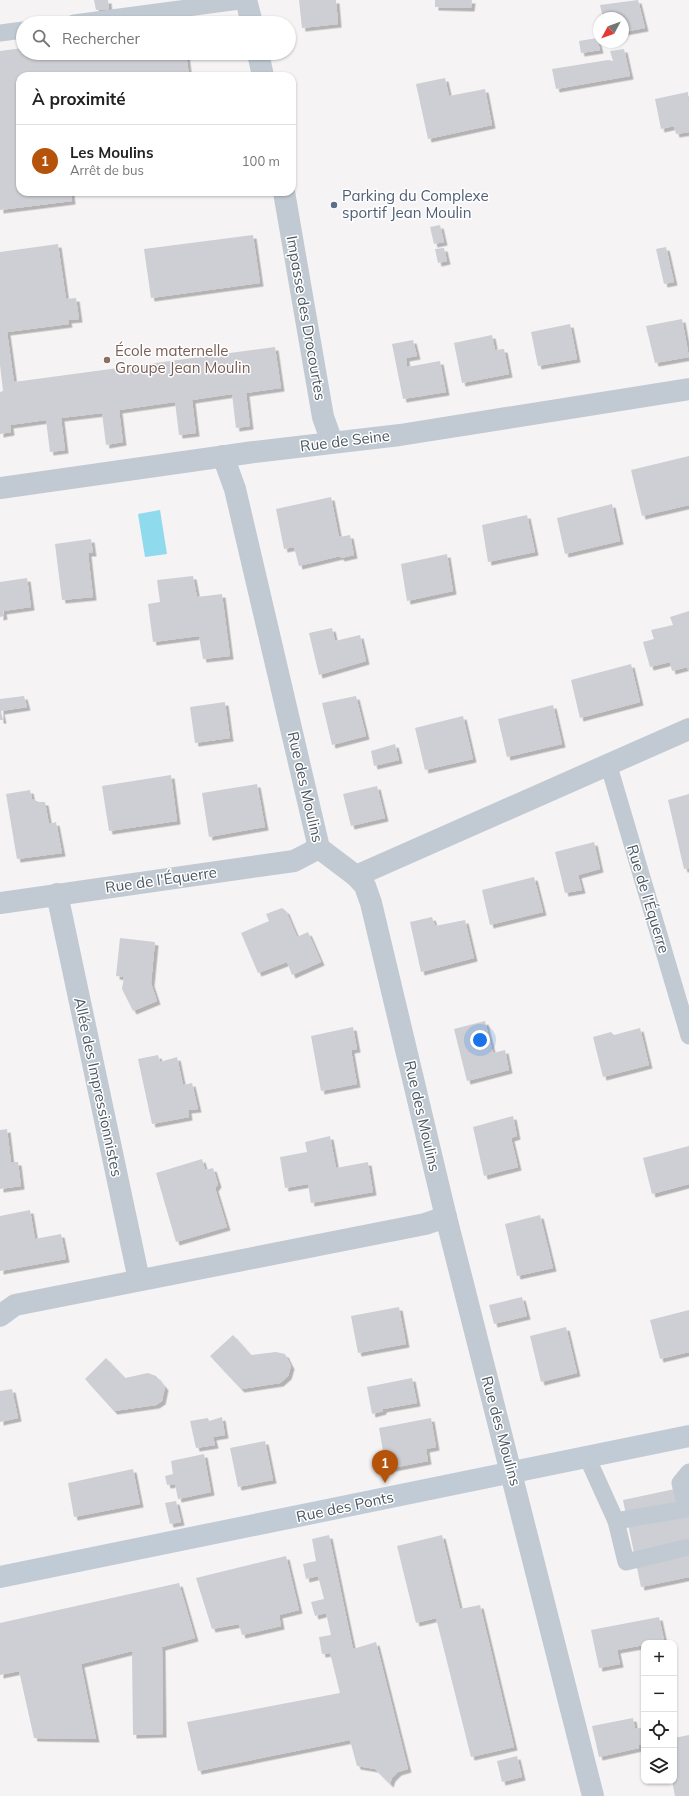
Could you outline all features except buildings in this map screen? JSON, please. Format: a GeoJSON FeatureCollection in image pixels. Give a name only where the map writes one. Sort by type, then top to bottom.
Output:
{"type":"FeatureCollection","features":[{"type":"Feature","properties":{"kind":"main road","name":"Rue des Ponts"},"geometry":{"type":"LineString","coordinates":[[0,1578],[689,1436]]}},
{"type":"Feature","properties":{"kind":"street"},"geometry":{"type":"LineString","coordinates":[[246,0],[250,16]]}},
{"type":"Feature","properties":{"kind":"street","name":"Impasse des Drocourtes"},"geometry":{"type":"LineString","coordinates":[[285,196],[323,417],[332,442]]}},
{"type":"Feature","properties":{"kind":"street","name":"Rue de Seine"},"geometry":{"type":"LineString","coordinates":[[0,488],[223,456],[400,435],[689,389]]}},
{"type":"Feature","properties":{"kind":"street","name":"Rue des Moulins"},"geometry":{"type":"LineString","coordinates":[[223,456],[235,489],[319,848],[356,876],[365,886],[371,903],[446,1217],[593,1796]]}},
{"type":"Feature","properties":{"kind":"street"},"geometry":{"type":"LineString","coordinates":[[356,876],[608,763],[689,729]]}},
{"type":"Feature","properties":{"kind":"street","name":"Rue de l'Équerre"},"geometry":{"type":"LineString","coordinates":[[0,902],[294,861],[319,848]]}},
{"type":"Feature","properties":{"kind":"street","name":"Allée des Impressionnistes"},"geometry":{"type":"LineString","coordinates":[[57,894],[139,1280]]}},
{"type":"Feature","properties":{"kind":"street"},"geometry":{"type":"LineString","coordinates":[[0,1316],[15,1305],[425,1224],[446,1217]]}},
{"type":"Feature","properties":{"kind":"lane"},"geometry":{"type":"LineString","coordinates":[[126,16],[246,0]]}},
{"type":"Feature","properties":{"kind":"lane"},"geometry":{"type":"LineString","coordinates":[[0,33],[16,31]]}},
{"type":"Feature","properties":{"kind":"lane","name":"Rue de l'Équerre"},"geometry":{"type":"LineString","coordinates":[[608,763],[689,1036]]}},
{"type":"Feature","properties":{"kind":"lane"},"geometry":{"type":"LineString","coordinates":[[587,1457],[616,1521],[626,1562],[689,1547]]}},
{"type":"Feature","properties":{"kind":"lane"},"geometry":{"type":"LineString","coordinates":[[616,1521],[687,1516],[680,1483],[689,1472]]}},
{"type":"Feature","properties":{"kind":"water"},"geometry":{"type":"Polygon","coordinates":[[[160,510],[167,554],[145,557],[138,514],[160,510]]]}},
{"type":"Feature","properties":{"kind":"place","name":"Parking du Complexe sportif Jean Moulin"},"geometry":{"type":"Point","coordinates":[334,205]}},
{"type":"Feature","properties":{"kind":"place","name":"École maternelle Groupe Jean Moulin"},"geometry":{"type":"Point","coordinates":[107,360]}},
{"type":"Feature","properties":{"kind":"place","name":"Les Moulins"},"geometry":{"type":"Point","coordinates":[385,1483]}}]}
